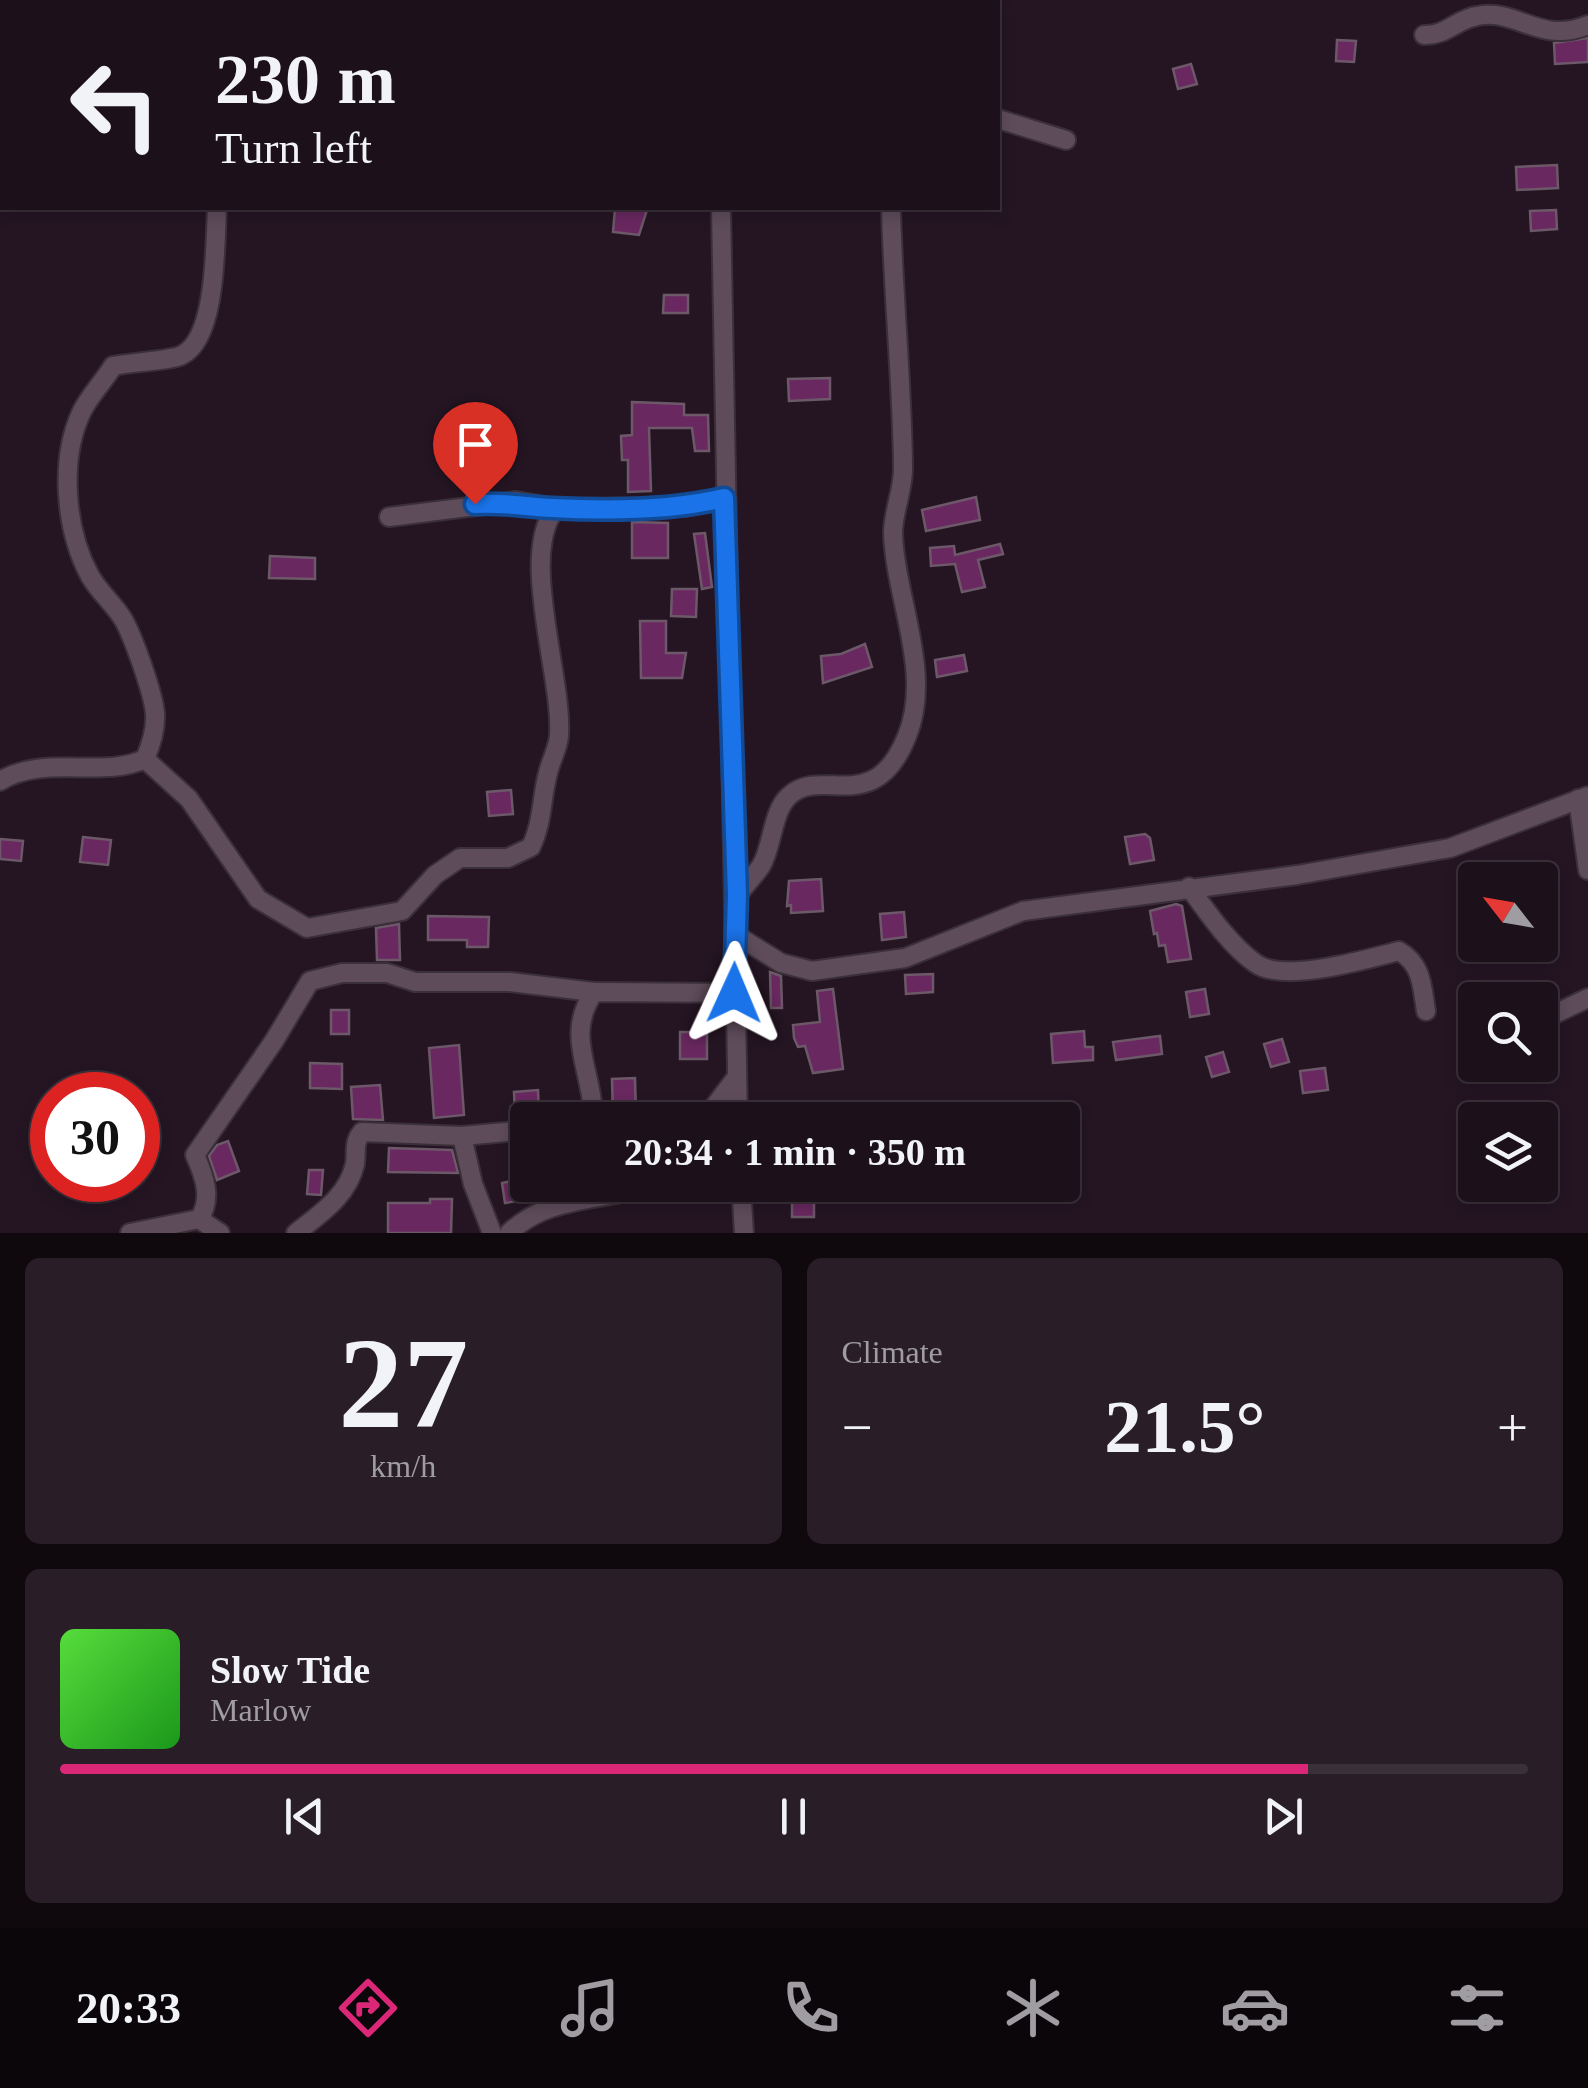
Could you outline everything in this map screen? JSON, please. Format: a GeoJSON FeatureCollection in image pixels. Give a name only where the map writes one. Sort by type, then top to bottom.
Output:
{"type":"FeatureCollection","features":[{"type":"Feature","properties":{"kind":"street"},"geometry":{"type":"LineString","coordinates":[[1424,35],[1438,36],[1477,8],[1552,34],[1588,26]]}},
{"type":"Feature","properties":{"kind":"street"},"geometry":{"type":"LineString","coordinates":[[1000,120],[1066,140]]}},
{"type":"Feature","properties":{"kind":"street"},"geometry":{"type":"LineString","coordinates":[[145,759],[156,712],[123,619],[90,577],[81,557],[68,489],[71,444],[83,410],[113,366],[185,354],[202,335],[216,251],[217,210]]}},
{"type":"Feature","properties":{"kind":"street"},"geometry":{"type":"LineString","coordinates":[[721,210],[724,498],[737,895],[734,993],[737,1102]]}},
{"type":"Feature","properties":{"kind":"street"},"geometry":{"type":"LineString","coordinates":[[737,895],[761,865],[780,806],[790,794],[807,787],[863,786],[888,767],[908,736],[914,705],[914,666],[893,528],[904,472],[891,210]]}},
{"type":"Feature","properties":{"kind":"street"},"geometry":{"type":"LineString","coordinates":[[389,516],[516,501],[556,508],[686,507],[724,498]]}},
{"type":"Feature","properties":{"kind":"street"},"geometry":{"type":"LineString","coordinates":[[145,759],[188,799],[258,899],[307,928],[402,911],[435,875],[460,858],[508,858],[531,848],[542,824],[548,774],[559,738],[542,547],[544,524],[556,508]]}},
{"type":"Feature","properties":{"kind":"street"},"geometry":{"type":"LineString","coordinates":[[0,780],[66,764],[113,769],[145,759]]}},
{"type":"Feature","properties":{"kind":"street"},"geometry":{"type":"LineString","coordinates":[[736,935],[781,962],[812,971],[904,958],[1023,912],[1297,875],[1450,848],[1583,798],[1588,870]]}},
{"type":"Feature","properties":{"kind":"street"},"geometry":{"type":"LineString","coordinates":[[1189,888],[1221,930],[1256,964],[1270,970],[1345,966],[1398,951],[1412,958],[1421,976],[1426,1011]]}},
{"type":"Feature","properties":{"kind":"street"},"geometry":{"type":"LineString","coordinates":[[130,1233],[200,1219],[206,1210],[206,1186],[194,1155],[274,1041],[310,980],[342,973],[386,973],[415,982],[510,982],[594,992],[734,993]]}},
{"type":"Feature","properties":{"kind":"street"},"geometry":{"type":"LineString","coordinates":[[592,1102],[579,1026],[580,1012],[594,992]]}},
{"type":"Feature","properties":{"kind":"street"},"geometry":{"type":"LineString","coordinates":[[1558,1012],[1588,998]]}},
{"type":"Feature","properties":{"kind":"street"},"geometry":{"type":"LineString","coordinates":[[718,1102],[736,1078]]}},
{"type":"Feature","properties":{"kind":"street"},"geometry":{"type":"LineString","coordinates":[[296,1233],[334,1203],[348,1182],[356,1140],[362,1132],[462,1136],[510,1132]]}},
{"type":"Feature","properties":{"kind":"street"},"geometry":{"type":"LineString","coordinates":[[462,1136],[473,1184],[492,1233]]}},
{"type":"Feature","properties":{"kind":"street"},"geometry":{"type":"LineString","coordinates":[[509,1233],[549,1205],[577,1202]]}},
{"type":"Feature","properties":{"kind":"street"},"geometry":{"type":"LineString","coordinates":[[743,1202],[744,1233]]}},
{"type":"Feature","properties":{"kind":"street"},"geometry":{"type":"LineString","coordinates":[[200,1219],[220,1233]]}},
{"type":"Feature","properties":{"kind":"building"},"geometry":{"type":"Polygon","coordinates":[[[1588,38],[1588,62],[1555,64],[1554,43],[1588,38]]]}},
{"type":"Feature","properties":{"kind":"building"},"geometry":{"type":"Polygon","coordinates":[[[1337,40],[1356,41],[1354,62],[1336,61],[1337,40]]]}},
{"type":"Feature","properties":{"kind":"building"},"geometry":{"type":"Polygon","coordinates":[[[1191,64],[1197,84],[1178,89],[1173,69],[1191,64]]]}},
{"type":"Feature","properties":{"kind":"building"},"geometry":{"type":"Polygon","coordinates":[[[1557,165],[1558,188],[1517,190],[1516,167],[1557,165]]]}},
{"type":"Feature","properties":{"kind":"building"},"geometry":{"type":"Polygon","coordinates":[[[615,210],[647,210],[639,235],[613,232],[615,210]]]}},
{"type":"Feature","properties":{"kind":"building"},"geometry":{"type":"Polygon","coordinates":[[[1556,210],[1557,229],[1531,231],[1530,211],[1556,210]]]}},
{"type":"Feature","properties":{"kind":"building"},"geometry":{"type":"Polygon","coordinates":[[[664,295],[688,295],[688,313],[663,313],[664,295]]]}},
{"type":"Feature","properties":{"kind":"building"},"geometry":{"type":"Polygon","coordinates":[[[830,378],[830,399],[789,401],[788,379],[830,378]]]}},
{"type":"Feature","properties":{"kind":"building"},"geometry":{"type":"Polygon","coordinates":[[[632,402],[684,404],[684,415],[708,415],[709,451],[695,451],[692,428],[649,428],[651,491],[628,492],[628,460],[622,460],[621,436],[632,435],[632,402]]]}},
{"type":"Feature","properties":{"kind":"building"},"geometry":{"type":"Polygon","coordinates":[[[976,497],[980,520],[926,531],[922,510],[976,497]]]}},
{"type":"Feature","properties":{"kind":"building"},"geometry":{"type":"Polygon","coordinates":[[[632,522],[668,523],[668,558],[632,558],[632,522]]]}},
{"type":"Feature","properties":{"kind":"building"},"geometry":{"type":"Polygon","coordinates":[[[705,533],[712,587],[702,589],[694,534],[705,533]]]}},
{"type":"Feature","properties":{"kind":"building"},"geometry":{"type":"Polygon","coordinates":[[[1000,544],[1003,554],[978,560],[985,587],[962,592],[955,564],[931,566],[930,548],[954,546],[955,555],[1000,544]]]}},
{"type":"Feature","properties":{"kind":"building"},"geometry":{"type":"Polygon","coordinates":[[[270,556],[315,558],[315,579],[269,578],[270,556]]]}},
{"type":"Feature","properties":{"kind":"building"},"geometry":{"type":"Polygon","coordinates":[[[672,589],[697,589],[696,617],[671,616],[672,589]]]}},
{"type":"Feature","properties":{"kind":"building"},"geometry":{"type":"Polygon","coordinates":[[[640,621],[666,621],[666,653],[686,653],[682,678],[641,678],[640,621]]]}},
{"type":"Feature","properties":{"kind":"building"},"geometry":{"type":"Polygon","coordinates":[[[865,644],[872,667],[823,683],[821,656],[841,654],[865,644]]]}},
{"type":"Feature","properties":{"kind":"building"},"geometry":{"type":"Polygon","coordinates":[[[964,655],[967,671],[937,677],[935,660],[964,655]]]}},
{"type":"Feature","properties":{"kind":"building"},"geometry":{"type":"Polygon","coordinates":[[[511,790],[513,814],[489,816],[487,792],[511,790]]]}},
{"type":"Feature","properties":{"kind":"building"},"geometry":{"type":"Polygon","coordinates":[[[1145,834],[1150,838],[1154,860],[1130,864],[1125,837],[1145,834]]]}},
{"type":"Feature","properties":{"kind":"building"},"geometry":{"type":"Polygon","coordinates":[[[83,837],[111,840],[108,865],[80,862],[83,837]]]}},
{"type":"Feature","properties":{"kind":"building"},"geometry":{"type":"Polygon","coordinates":[[[0,839],[23,841],[21,861],[0,859],[0,839]]]}},
{"type":"Feature","properties":{"kind":"building"},"geometry":{"type":"Polygon","coordinates":[[[821,879],[823,911],[791,913],[791,905],[787,906],[789,881],[821,879]]]}},
{"type":"Feature","properties":{"kind":"building"},"geometry":{"type":"Polygon","coordinates":[[[1182,906],[1191,959],[1168,962],[1165,945],[1159,946],[1157,933],[1154,934],[1150,911],[1182,906]]]}},
{"type":"Feature","properties":{"kind":"building"},"geometry":{"type":"Polygon","coordinates":[[[904,912],[906,937],[882,940],[880,914],[904,912]]]}},
{"type":"Feature","properties":{"kind":"building"},"geometry":{"type":"Polygon","coordinates":[[[428,916],[489,917],[488,947],[467,947],[467,940],[428,940],[428,916]]]}},
{"type":"Feature","properties":{"kind":"building"},"geometry":{"type":"Polygon","coordinates":[[[399,924],[400,960],[377,960],[376,928],[399,924]]]}},
{"type":"Feature","properties":{"kind":"building"},"geometry":{"type":"Polygon","coordinates":[[[770,972],[781,976],[782,1008],[771,1008],[770,972]]]}},
{"type":"Feature","properties":{"kind":"building"},"geometry":{"type":"Polygon","coordinates":[[[933,974],[933,992],[906,994],[905,975],[933,974]]]}},
{"type":"Feature","properties":{"kind":"building"},"geometry":{"type":"Polygon","coordinates":[[[833,989],[843,1069],[813,1073],[805,1046],[798,1047],[794,1038],[793,1025],[820,1022],[817,991],[833,989]]]}},
{"type":"Feature","properties":{"kind":"building"},"geometry":{"type":"Polygon","coordinates":[[[1205,989],[1209,1014],[1190,1017],[1186,992],[1205,989]]]}},
{"type":"Feature","properties":{"kind":"building"},"geometry":{"type":"Polygon","coordinates":[[[331,1010],[349,1010],[349,1034],[331,1034],[331,1010]]]}},
{"type":"Feature","properties":{"kind":"building"},"geometry":{"type":"Polygon","coordinates":[[[1084,1031],[1085,1047],[1093,1047],[1093,1060],[1053,1063],[1051,1034],[1084,1031]]]}},
{"type":"Feature","properties":{"kind":"building"},"geometry":{"type":"Polygon","coordinates":[[[680,1032],[707,1032],[707,1059],[680,1059],[680,1032]]]}},
{"type":"Feature","properties":{"kind":"building"},"geometry":{"type":"Polygon","coordinates":[[[1160,1036],[1162,1054],[1116,1060],[1113,1042],[1160,1036]]]}},
{"type":"Feature","properties":{"kind":"building"},"geometry":{"type":"Polygon","coordinates":[[[1282,1039],[1289,1062],[1271,1067],[1264,1044],[1282,1039]]]}},
{"type":"Feature","properties":{"kind":"building"},"geometry":{"type":"Polygon","coordinates":[[[459,1045],[464,1115],[434,1118],[429,1048],[459,1045]]]}},
{"type":"Feature","properties":{"kind":"building"},"geometry":{"type":"Polygon","coordinates":[[[1223,1052],[1229,1072],[1212,1077],[1206,1057],[1223,1052]]]}},
{"type":"Feature","properties":{"kind":"building"},"geometry":{"type":"Polygon","coordinates":[[[310,1063],[342,1064],[342,1089],[310,1088],[310,1063]]]}},
{"type":"Feature","properties":{"kind":"building"},"geometry":{"type":"Polygon","coordinates":[[[1325,1068],[1328,1090],[1303,1093],[1300,1071],[1325,1068]]]}},
{"type":"Feature","properties":{"kind":"building"},"geometry":{"type":"Polygon","coordinates":[[[635,1078],[636,1102],[613,1102],[612,1079],[635,1078]]]}},
{"type":"Feature","properties":{"kind":"building"},"geometry":{"type":"Polygon","coordinates":[[[380,1085],[383,1120],[353,1119],[351,1087],[380,1085]]]}},
{"type":"Feature","properties":{"kind":"building"},"geometry":{"type":"Polygon","coordinates":[[[538,1090],[538,1102],[514,1102],[514,1092],[538,1090]]]}},
{"type":"Feature","properties":{"kind":"building"},"geometry":{"type":"Polygon","coordinates":[[[228,1141],[239,1171],[217,1180],[209,1156],[217,1145],[228,1141]]]}},
{"type":"Feature","properties":{"kind":"building"},"geometry":{"type":"Polygon","coordinates":[[[389,1148],[452,1150],[458,1173],[388,1172],[389,1148]]]}},
{"type":"Feature","properties":{"kind":"building"},"geometry":{"type":"Polygon","coordinates":[[[309,1170],[323,1170],[321,1195],[307,1194],[309,1170]]]}},
{"type":"Feature","properties":{"kind":"building"},"geometry":{"type":"Polygon","coordinates":[[[510,1181],[511,1202],[505,1203],[502,1183],[510,1181]]]}},
{"type":"Feature","properties":{"kind":"building"},"geometry":{"type":"Polygon","coordinates":[[[430,1199],[452,1199],[451,1233],[388,1233],[388,1203],[430,1203],[430,1199]]]}},
{"type":"Feature","properties":{"kind":"building"},"geometry":{"type":"Polygon","coordinates":[[[792,1202],[814,1202],[814,1217],[792,1217],[792,1202]]]}},
{"type":"Feature","properties":{"kind":"route"},"geometry":{"type":"LineString","coordinates":[[475,504],[516,501],[556,508],[686,507],[724,498],[737,895],[734,993]]}}]}
